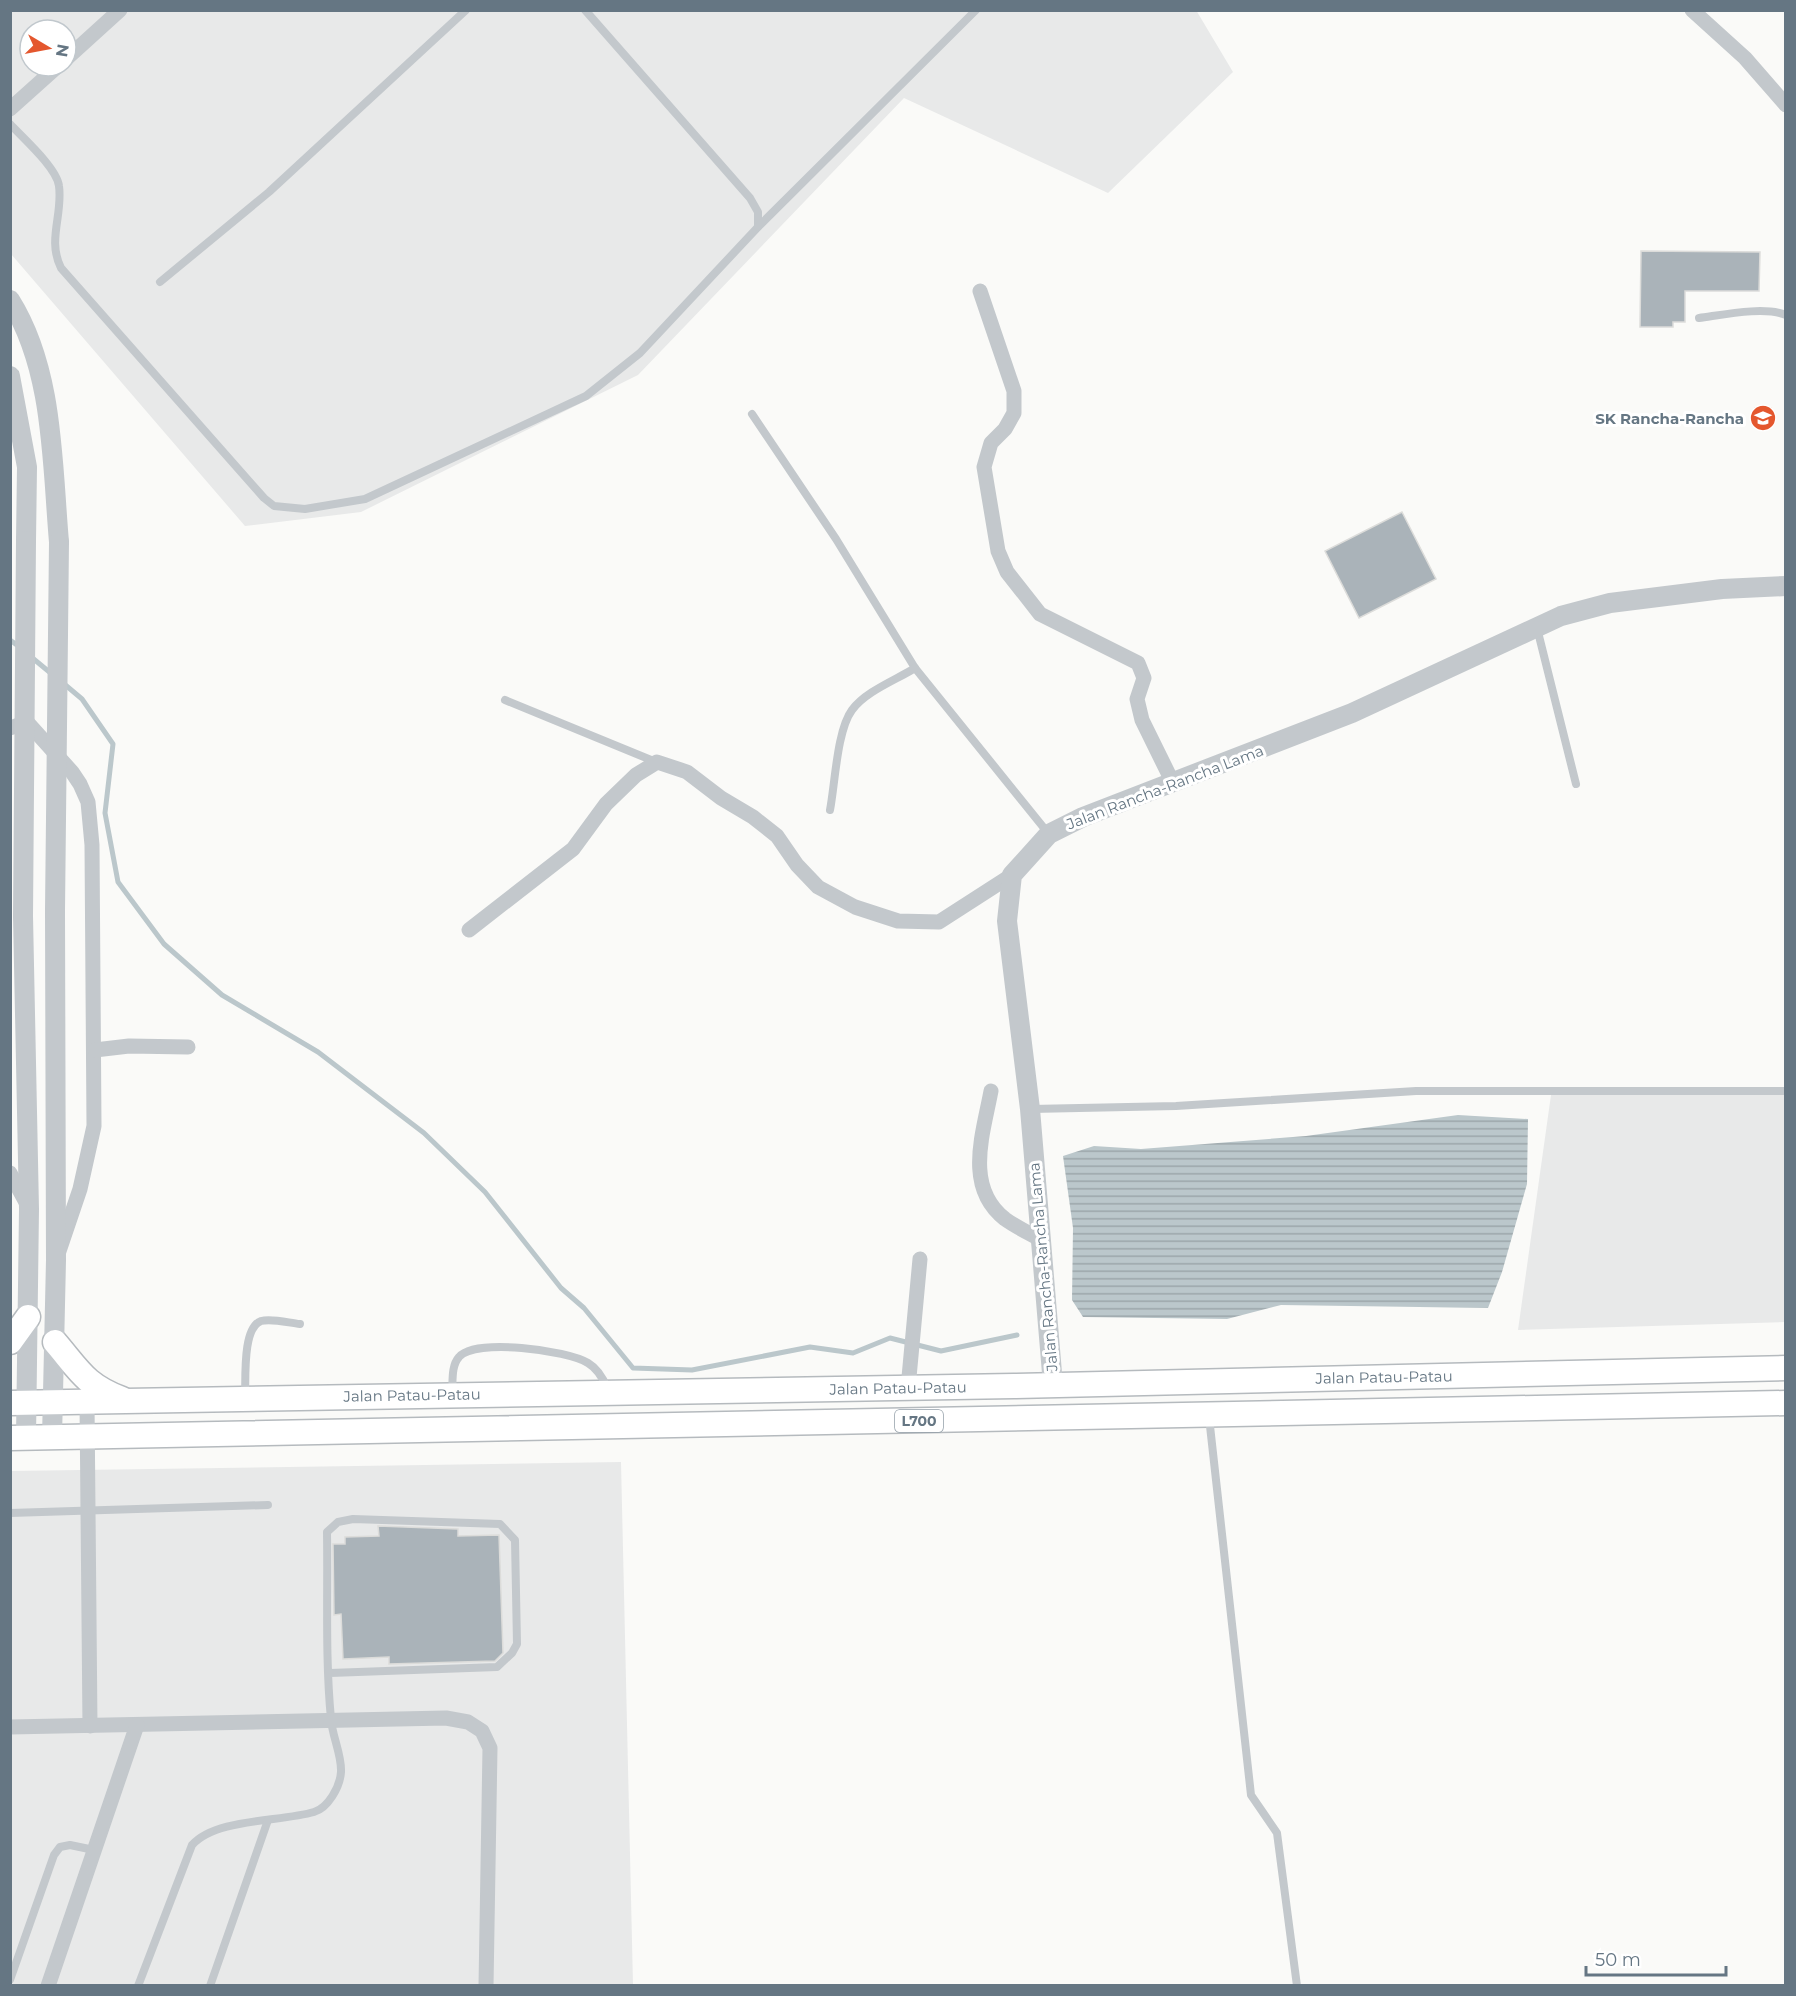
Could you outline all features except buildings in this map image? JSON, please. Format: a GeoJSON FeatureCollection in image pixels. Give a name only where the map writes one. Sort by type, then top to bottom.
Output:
{"type":"FeatureCollection","features":[{"type":"Feature","properties":{"kind":"main road"},"geometry":{"type":"LineString","coordinates":[[10,1342],[28,1317]]}},
{"type":"Feature","properties":{"kind":"main road"},"geometry":{"type":"LineString","coordinates":[[55,1342],[81,1375],[99,1390],[126,1401]]}},
{"type":"Feature","properties":{"kind":"main road","name":"Jalan Patau-Patau"},"geometry":{"type":"LineString","coordinates":[[19,1403],[908,1388],[1785,1368]]}},
{"type":"Feature","properties":{"kind":"main road","name":"L700"},"geometry":{"type":"LineString","coordinates":[[18,1438],[1785,1403]]}},
{"type":"Feature","properties":{"kind":"street"},"geometry":{"type":"LineString","coordinates":[[78,48],[120,10]]}},
{"type":"Feature","properties":{"kind":"street"},"geometry":{"type":"LineString","coordinates":[[1692,10],[1745,58],[1785,105]]}},
{"type":"Feature","properties":{"kind":"street"},"geometry":{"type":"LineString","coordinates":[[10,109],[45,78]]}},
{"type":"Feature","properties":{"kind":"street"},"geometry":{"type":"LineString","coordinates":[[980,291],[1014,391],[1014,413],[1005,429],[991,443],[984,467],[998,550],[1011,579],[1040,614],[1138,663],[1144,678],[1137,699],[1142,720],[1173,783]]}},
{"type":"Feature","properties":{"kind":"street"},"geometry":{"type":"LineString","coordinates":[[10,300],[36,359],[50,430],[59,542],[55,911],[56,1260],[52,1438]]}},
{"type":"Feature","properties":{"kind":"street"},"geometry":{"type":"LineString","coordinates":[[10,376],[27,467],[23,916],[29,1209],[28,1317],[19,1403],[18,1438]]}},
{"type":"Feature","properties":{"kind":"street","name":"Jalan Rancha-Rancha Lama"},"geometry":{"type":"LineString","coordinates":[[1053,1385],[1030,1109],[1007,921],[1012,875],[1049,834],[1083,817],[1352,713],[1561,616],[1610,603],[1722,589],[1785,586]]}},
{"type":"Feature","properties":{"kind":"street"},"geometry":{"type":"LineString","coordinates":[[19,722],[72,771],[88,802],[92,845],[94,1126],[80,1189],[56,1260]]}},
{"type":"Feature","properties":{"kind":"street"},"geometry":{"type":"LineString","coordinates":[[469,930],[573,849],[606,804],[628,782],[657,762],[687,772],[721,798],[753,817],[777,836],[797,865],[818,887],[855,907],[898,921],[939,922],[1012,875]]}},
{"type":"Feature","properties":{"kind":"street"},"geometry":{"type":"LineString","coordinates":[[95,1050],[129,1046],[188,1047]]}},
{"type":"Feature","properties":{"kind":"street"},"geometry":{"type":"LineString","coordinates":[[991,1091],[980,1149],[979,1175],[987,1199],[1004,1218],[1041,1240]]}},
{"type":"Feature","properties":{"kind":"street"},"geometry":{"type":"LineString","coordinates":[[10,1173],[29,1209]]}},
{"type":"Feature","properties":{"kind":"street"},"geometry":{"type":"LineString","coordinates":[[908,1388],[920,1259]]}},
{"type":"Feature","properties":{"kind":"street"},"geometry":{"type":"LineString","coordinates":[[87,1402],[90,1725]]}},
{"type":"Feature","properties":{"kind":"street"},"geometry":{"type":"LineString","coordinates":[[10,1727],[331,1719],[446,1718],[468,1722],[482,1731],[490,1748],[486,1986]]}},
{"type":"Feature","properties":{"kind":"street"},"geometry":{"type":"LineString","coordinates":[[48,1986],[137,1725]]}},
{"type":"Feature","properties":{"kind":"lane"},"geometry":{"type":"LineString","coordinates":[[160,282],[269,192],[466,10]]}},
{"type":"Feature","properties":{"kind":"lane"},"geometry":{"type":"LineString","coordinates":[[585,10],[750,198],[758,212],[758,227]]}},
{"type":"Feature","properties":{"kind":"lane"},"geometry":{"type":"LineString","coordinates":[[10,124],[48,166],[59,184],[54,244],[61,268],[264,498],[274,506],[306,509],[380,494],[586,396],[640,353],[758,227],[976,10]]}},
{"type":"Feature","properties":{"kind":"lane"},"geometry":{"type":"LineString","coordinates":[[1699,318],[1739,313],[1778,312],[1785,315]]}},
{"type":"Feature","properties":{"kind":"lane"},"geometry":{"type":"LineString","coordinates":[[752,414],[836,539],[915,668],[1049,834]]}},
{"type":"Feature","properties":{"kind":"lane"},"geometry":{"type":"LineString","coordinates":[[1537,627],[1576,784]]}},
{"type":"Feature","properties":{"kind":"lane"},"geometry":{"type":"LineString","coordinates":[[830,810],[844,731],[851,711],[861,700],[915,668]]}},
{"type":"Feature","properties":{"kind":"lane"},"geometry":{"type":"LineString","coordinates":[[505,700],[657,762]]}},
{"type":"Feature","properties":{"kind":"lane"},"geometry":{"type":"LineString","coordinates":[[1030,1109],[1176,1106],[1416,1091],[1785,1091]]}},
{"type":"Feature","properties":{"kind":"lane"},"geometry":{"type":"LineString","coordinates":[[245,1399],[247,1343],[253,1329],[264,1320],[300,1324]]}},
{"type":"Feature","properties":{"kind":"lane"},"geometry":{"type":"LineString","coordinates":[[452,1394],[454,1366],[458,1358],[468,1349],[496,1348],[556,1351],[569,1354],[594,1367],[602,1377],[608,1393]]}},
{"type":"Feature","properties":{"kind":"lane"},"geometry":{"type":"LineString","coordinates":[[1209,1416],[1251,1795],[1277,1833],[1297,1986]]}},
{"type":"Feature","properties":{"kind":"lane"},"geometry":{"type":"LineString","coordinates":[[10,1513],[268,1505]]}},
{"type":"Feature","properties":{"kind":"lane"},"geometry":{"type":"LineString","coordinates":[[138,1986],[192,1845],[200,1836],[316,1811],[330,1800],[341,1772],[331,1719],[330,1673],[327,1532],[338,1522],[353,1519],[500,1524],[509,1531],[515,1540],[517,1644],[505,1661],[497,1667],[330,1673]]}},
{"type":"Feature","properties":{"kind":"lane"},"geometry":{"type":"LineString","coordinates":[[210,1986],[268,1820]]}},
{"type":"Feature","properties":{"kind":"lane"},"geometry":{"type":"LineString","coordinates":[[10,1980],[54,1855],[60,1847],[70,1845],[94,1850]]}},
{"type":"Feature","properties":{"kind":"shaded area"},"geometry":{"type":"Polygon","coordinates":[[[1196,10],[1233,72],[1108,193],[904,98],[638,375],[361,512],[245,526],[11,254],[10,11],[1196,10]]]}},
{"type":"Feature","properties":{"kind":"shaded area"},"geometry":{"type":"Polygon","coordinates":[[[1551,1095],[1785,1095],[1785,1322],[1518,1330],[1551,1095]]]}},
{"type":"Feature","properties":{"kind":"shaded area"},"geometry":{"type":"Polygon","coordinates":[[[1458,1115],[1528,1119],[1527,1184],[1502,1272],[1488,1308],[1281,1305],[1227,1319],[1083,1317],[1072,1300],[1073,1228],[1063,1156],[1094,1146],[1141,1149],[1306,1136],[1458,1115]]]}},
{"type":"Feature","properties":{"kind":"shaded area"},"geometry":{"type":"Polygon","coordinates":[[[621,1462],[633,1985],[11,1985],[10,1471],[621,1462]]]}},
{"type":"Feature","properties":{"kind":"waterway"},"geometry":{"type":"LineString","coordinates":[[10,640],[21,648]]}},
{"type":"Feature","properties":{"kind":"waterway"},"geometry":{"type":"LineString","coordinates":[[30,656],[53,675]]}},
{"type":"Feature","properties":{"kind":"waterway"},"geometry":{"type":"LineString","coordinates":[[63,683],[82,699],[113,744],[105,813],[118,882],[164,944],[222,995],[318,1052],[424,1133],[485,1192],[561,1288],[584,1308],[633,1368],[692,1370],[810,1347],[853,1353],[890,1338],[941,1351],[1017,1335]]}},
{"type":"Feature","properties":{"kind":"place","name":"SK Rancha-Rancha"},"geometry":{"type":"Point","coordinates":[1763,418]}}]}
